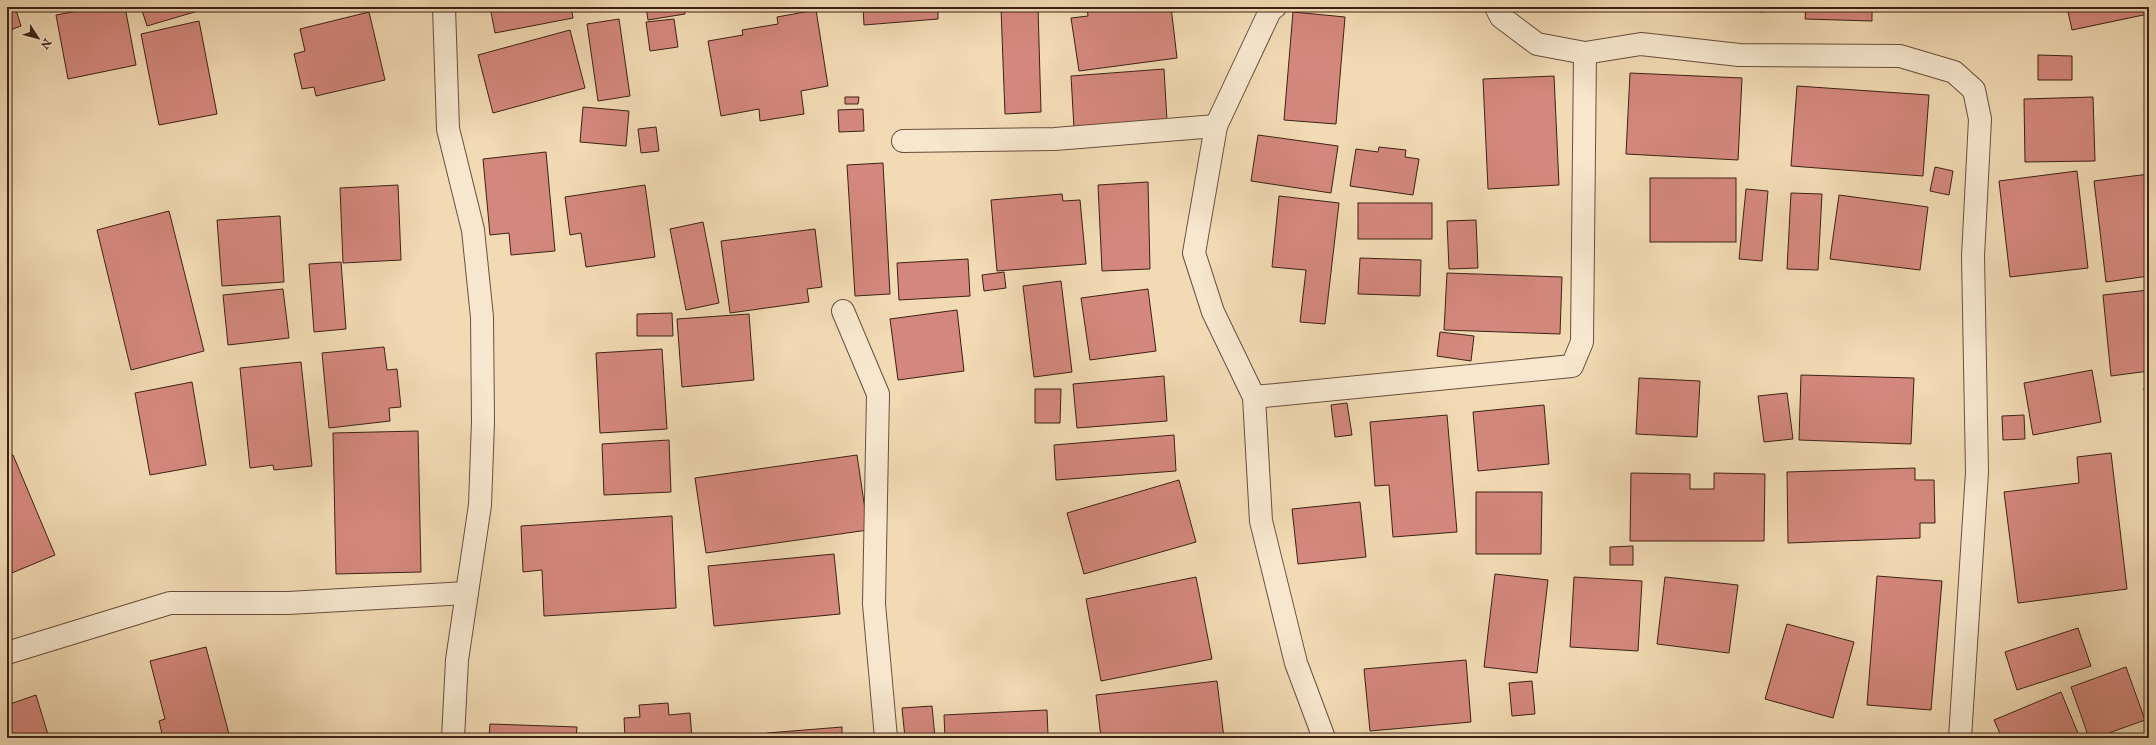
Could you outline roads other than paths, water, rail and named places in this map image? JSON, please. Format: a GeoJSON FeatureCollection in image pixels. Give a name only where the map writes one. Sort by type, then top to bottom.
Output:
{"type":"FeatureCollection","features":[{"type":"Feature","properties":{"kind":"street"},"geometry":{"type":"LineString","coordinates":[[444,7],[448,129],[473,230],[482,317],[483,422],[480,505],[457,660],[453,738]]}},
{"type":"Feature","properties":{"kind":"street"},"geometry":{"type":"LineString","coordinates":[[1275,7],[1270,11],[1216,126],[1194,253],[1213,312],[1254,397],[1261,521],[1296,663],[1324,738]]}},
{"type":"Feature","properties":{"kind":"street"},"geometry":{"type":"LineString","coordinates":[[1496,7],[1501,17],[1537,44],[1585,53],[1641,44],[1739,55],[1900,56],[1954,72],[1974,90],[1980,119],[1973,256],[1977,472],[1960,738]]}},
{"type":"Feature","properties":{"kind":"street"},"geometry":{"type":"LineString","coordinates":[[1254,397],[1572,366],[1582,342],[1585,53]]}},
{"type":"Feature","properties":{"kind":"street"},"geometry":{"type":"LineString","coordinates":[[903,141],[1055,139],[1216,126]]}},
{"type":"Feature","properties":{"kind":"street"},"geometry":{"type":"LineString","coordinates":[[843,311],[878,394],[874,604],[886,738]]}},
{"type":"Feature","properties":{"kind":"street"},"geometry":{"type":"LineString","coordinates":[[7,653],[170,603],[288,603],[467,592]]}}]}
